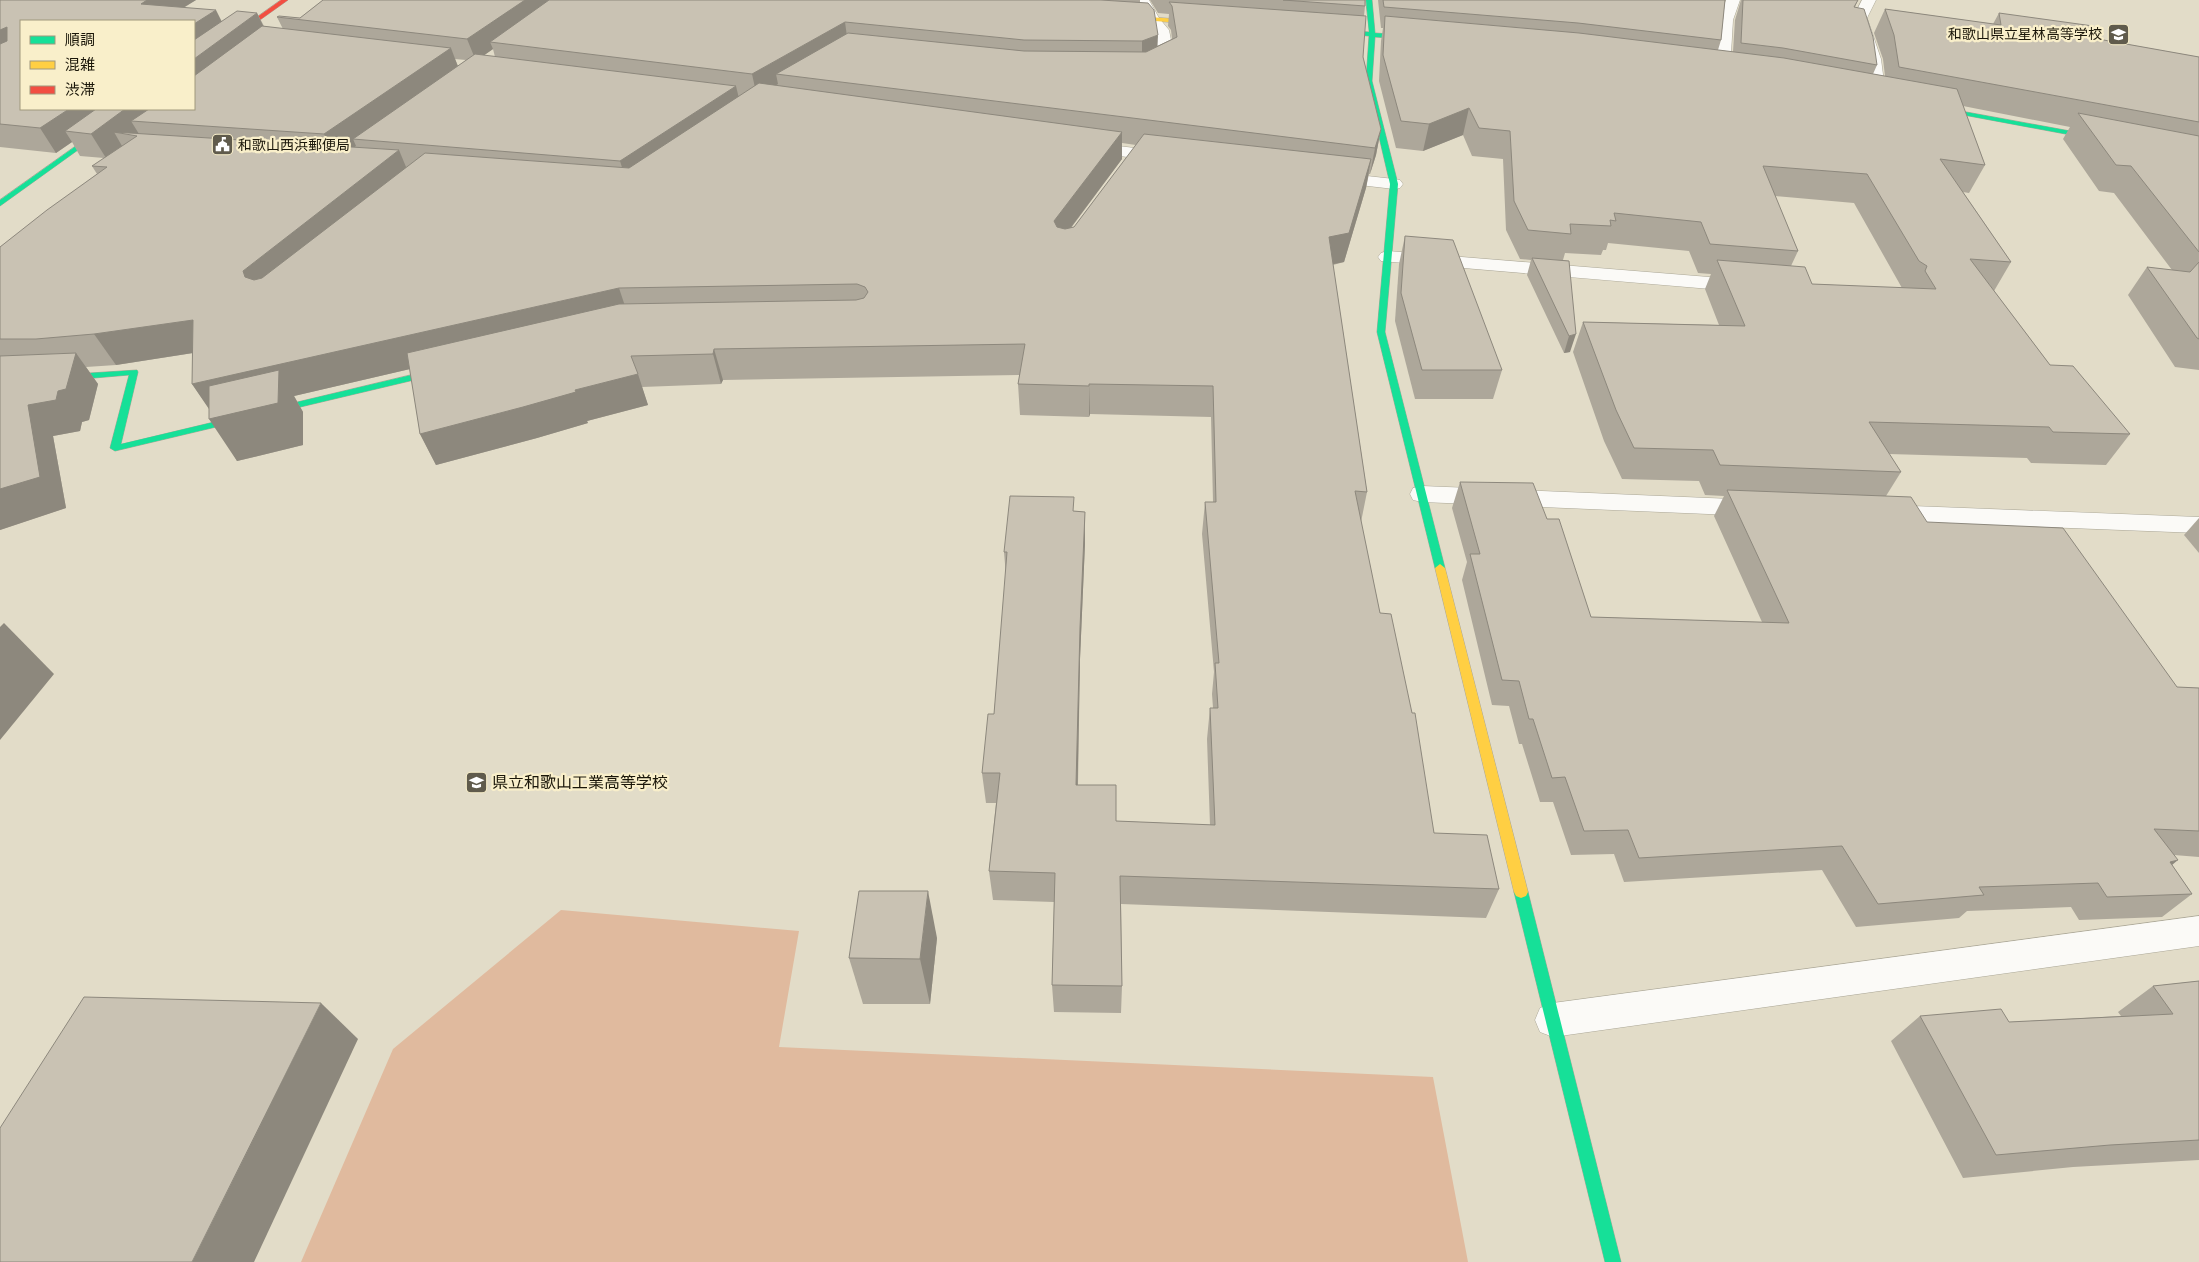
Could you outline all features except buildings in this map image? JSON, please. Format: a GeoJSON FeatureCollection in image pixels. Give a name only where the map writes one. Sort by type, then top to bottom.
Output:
{"type":"FeatureCollection","features":[{"type":"Feature","properties":{"kind":"street"},"geometry":{"type":"LineString","coordinates":[[195,64],[285,0]]}},
{"type":"Feature","properties":{"kind":"street"},"geometry":{"type":"LineString","coordinates":[[1137,70],[1145,70],[1167,60],[1162,30],[1153,20],[1142,0]]}},
{"type":"Feature","properties":{"kind":"street"},"geometry":{"type":"LineString","coordinates":[[1369,0],[1372,34],[1369,81],[1394,184],[1382,332],[1613,1262]]}},
{"type":"Feature","properties":{"kind":"street"},"geometry":{"type":"LineString","coordinates":[[1721,70],[1726,20],[1733,0]]}},
{"type":"Feature","properties":{"kind":"street"},"geometry":{"type":"LineString","coordinates":[[1869,0],[1860,18],[1873,59],[1878,98]]}},
{"type":"Feature","properties":{"kind":"street"},"geometry":{"type":"LineString","coordinates":[[1104,16],[1223,24]]}},
{"type":"Feature","properties":{"kind":"street"},"geometry":{"type":"LineString","coordinates":[[1312,30],[1429,39]]}},
{"type":"Feature","properties":{"kind":"street"},"geometry":{"type":"LineString","coordinates":[[1917,105],[2118,142]]}},
{"type":"Feature","properties":{"kind":"street"},"geometry":{"type":"LineString","coordinates":[[0,204],[131,110]]}},
{"type":"Feature","properties":{"kind":"street"},"geometry":{"type":"LineString","coordinates":[[1068,145],[1187,160]]}},
{"type":"Feature","properties":{"kind":"street"},"geometry":{"type":"LineString","coordinates":[[1126,169],[1137,154]]}},
{"type":"Feature","properties":{"kind":"street"},"geometry":{"type":"LineString","coordinates":[[1315,175],[1394,184]]}},
{"type":"Feature","properties":{"kind":"street"},"geometry":{"type":"LineString","coordinates":[[1388,257],[1764,287]]}},
{"type":"Feature","properties":{"kind":"street"},"geometry":{"type":"LineString","coordinates":[[0,379],[59,378],[134,372],[114,448],[464,365]]}},
{"type":"Feature","properties":{"kind":"street"},"geometry":{"type":"LineString","coordinates":[[1422,494],[1781,509]]}},
{"type":"Feature","properties":{"kind":"street"},"geometry":{"type":"LineString","coordinates":[[1860,512],[2199,525]]}},
{"type":"Feature","properties":{"kind":"street"},"geometry":{"type":"LineString","coordinates":[[1553,1020],[2199,931]]}},
{"type":"Feature","properties":{"kind":"shaded area"},"geometry":{"type":"Polygon","coordinates":[[[561,910],[799,931],[779,1047],[1433,1077],[1468,1262],[301,1262],[393,1049],[561,910]]]}},
{"type":"Feature","properties":{"kind":"traffic: fast"},"geometry":{"type":"LineString","coordinates":[[1369,0],[1372,34],[1369,81],[1394,184],[1381,332],[1440,568]]}},
{"type":"Feature","properties":{"kind":"traffic: fast"},"geometry":{"type":"LineString","coordinates":[[1326,31],[1418,38]]}},
{"type":"Feature","properties":{"kind":"traffic: fast"},"geometry":{"type":"LineString","coordinates":[[1928,107],[2103,139]]}},
{"type":"Feature","properties":{"kind":"traffic: fast"},"geometry":{"type":"LineString","coordinates":[[0,204],[131,110]]}},
{"type":"Feature","properties":{"kind":"traffic: fast"},"geometry":{"type":"LineString","coordinates":[[0,379],[59,378],[134,372],[115,448],[449,369]]}},
{"type":"Feature","properties":{"kind":"traffic: fast"},"geometry":{"type":"LineString","coordinates":[[1521,892],[1613,1262]]}},
{"type":"Feature","properties":{"kind":"traffic: slow"},"geometry":{"type":"LineString","coordinates":[[1119,17],[1206,23]]}},
{"type":"Feature","properties":{"kind":"traffic: slow"},"geometry":{"type":"LineString","coordinates":[[1440,568],[1521,892]]}},
{"type":"Feature","properties":{"kind":"traffic: jam"},"geometry":{"type":"LineString","coordinates":[[195,64],[285,0]]}},
{"type":"Feature","properties":{"kind":"place","name":"和歌山県立星林高等学校"},"geometry":{"type":"Point","coordinates":[2118,34]}},
{"type":"Feature","properties":{"kind":"place","name":"和歌山西浜郵便局"},"geometry":{"type":"Point","coordinates":[222,145]}},
{"type":"Feature","properties":{"kind":"place","name":"県立和歌山工業高等学校"},"geometry":{"type":"Point","coordinates":[476,782]}}]}
